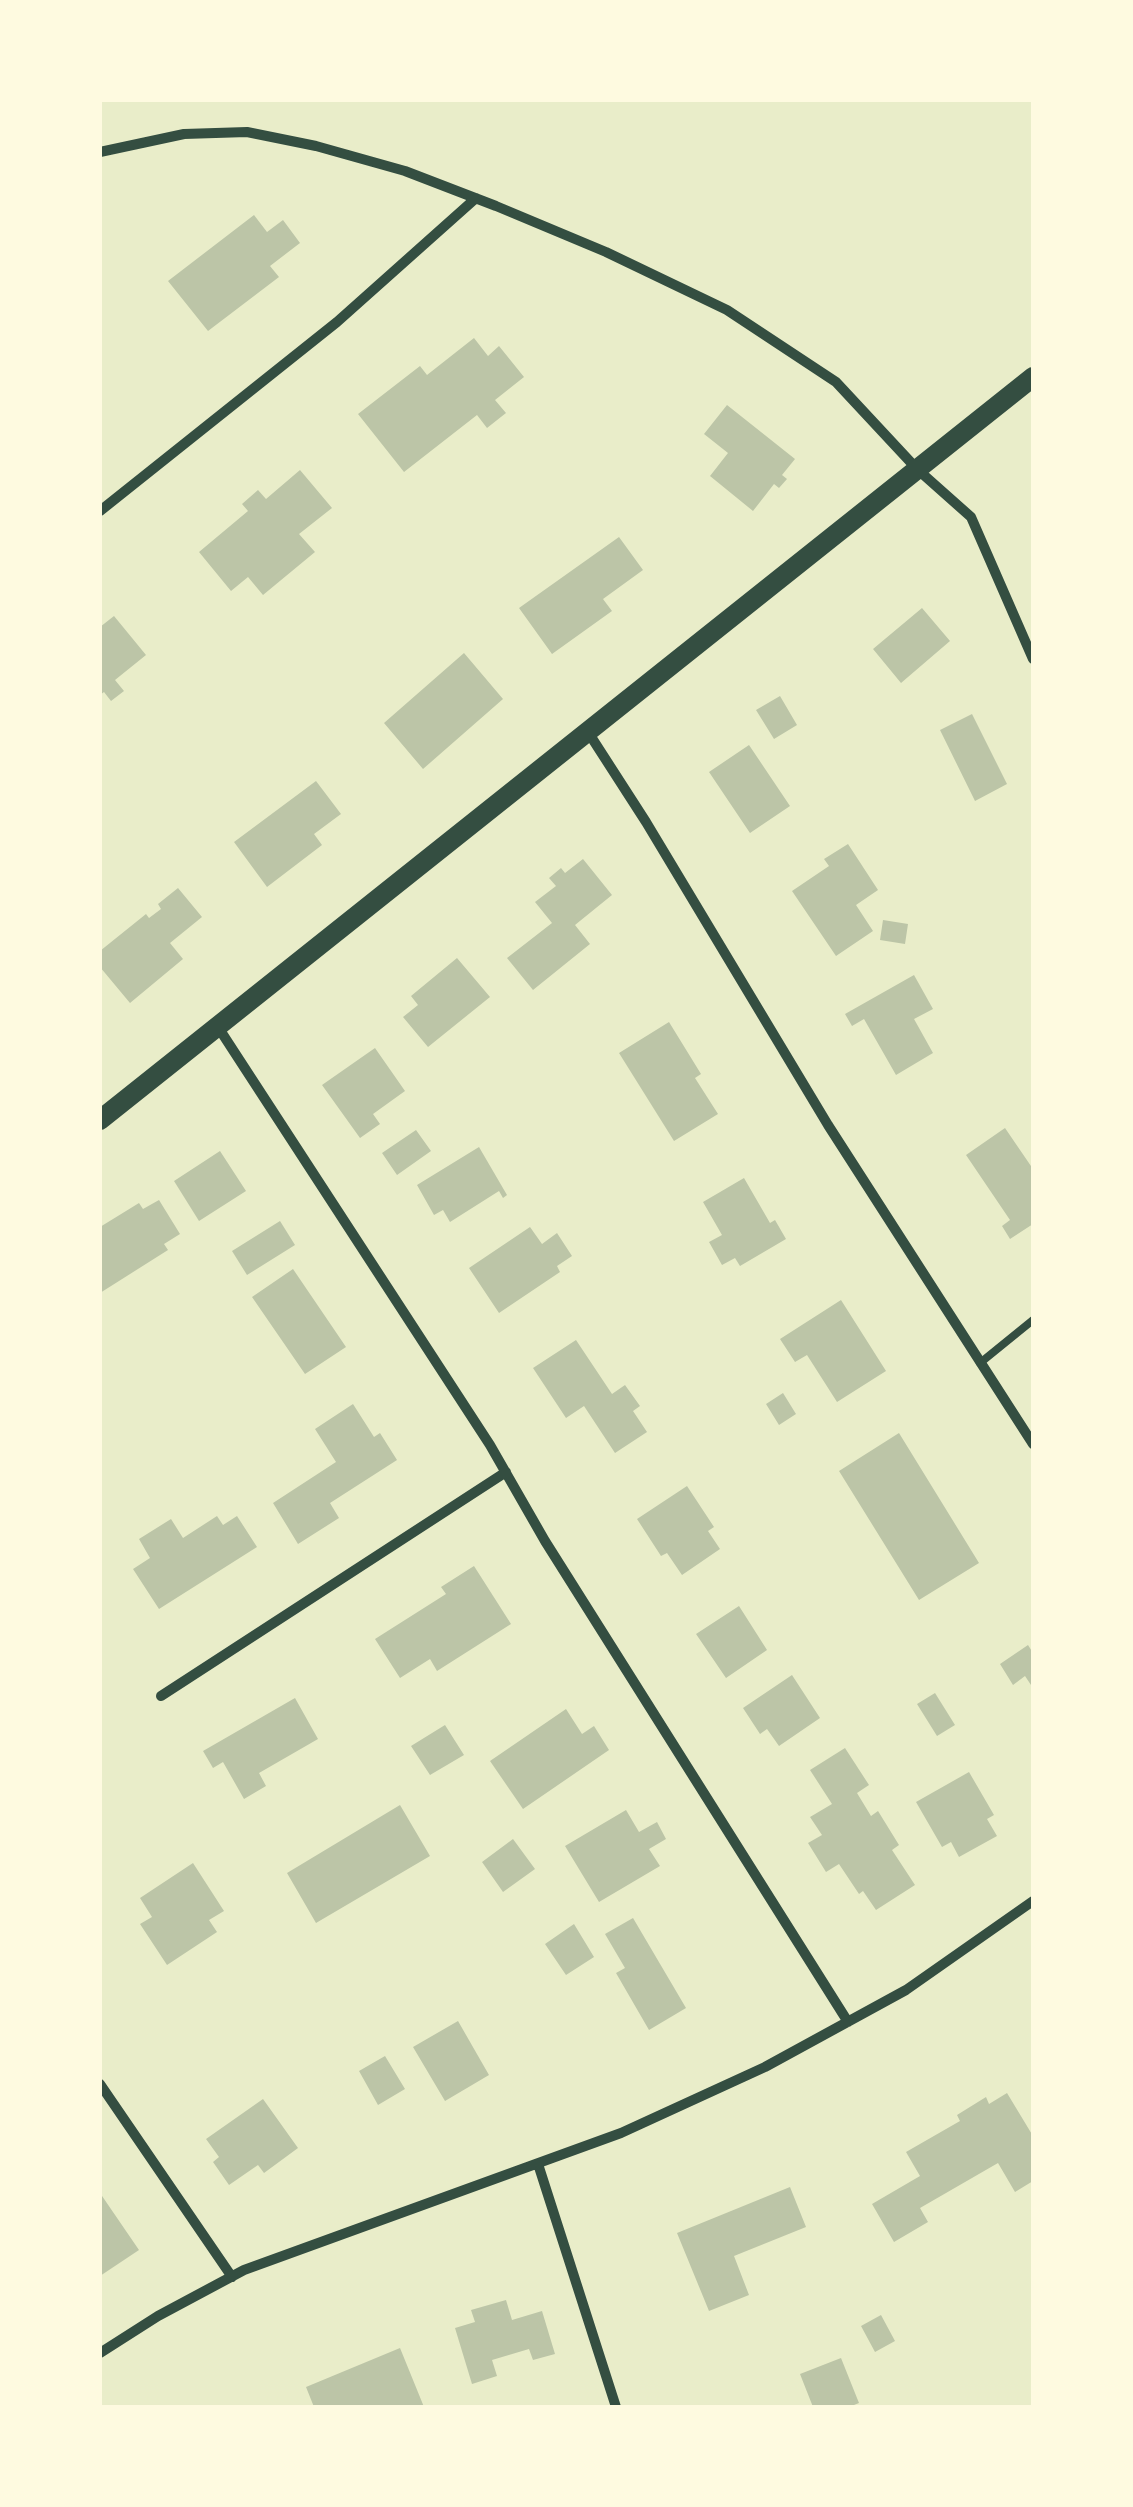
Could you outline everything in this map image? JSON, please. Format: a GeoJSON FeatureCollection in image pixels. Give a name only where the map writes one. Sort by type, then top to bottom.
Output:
{"type":"FeatureCollection","features":[{"type":"Feature","properties":{"kind":"main road"},"geometry":{"type":"LineString","coordinates":[[100,1120],[1033,377]]}},
{"type":"Feature","properties":{"kind":"street"},"geometry":{"type":"LineString","coordinates":[[100,152],[184,134],[247,132],[316,146],[405,170],[476,198],[606,252],[727,310],[836,382],[917,470],[970,517],[1033,659]]}},
{"type":"Feature","properties":{"kind":"street"},"geometry":{"type":"LineString","coordinates":[[100,511],[337,322],[476,198]]}},
{"type":"Feature","properties":{"kind":"street"},"geometry":{"type":"LineString","coordinates":[[588,732],[828,1125],[1033,1444]]}},
{"type":"Feature","properties":{"kind":"street"},"geometry":{"type":"LineString","coordinates":[[218,1027],[406,1313],[848,2022]]}},
{"type":"Feature","properties":{"kind":"street"},"geometry":{"type":"LineString","coordinates":[[162,1696],[506,1472]]}},
{"type":"Feature","properties":{"kind":"street"},"geometry":{"type":"LineString","coordinates":[[100,2353],[158,2316],[232,2277],[354,2228],[538,2164],[765,2067],[906,1990],[1033,1901]]}},
{"type":"Feature","properties":{"kind":"street"},"geometry":{"type":"LineString","coordinates":[[100,2084],[232,2277]]}},
{"type":"Feature","properties":{"kind":"street"},"geometry":{"type":"LineString","coordinates":[[538,2164],[616,2407]]}},
{"type":"Feature","properties":{"kind":"lane"},"geometry":{"type":"LineString","coordinates":[[980,1363],[1033,1320]]}},
{"type":"Feature","properties":{"kind":"building"},"geometry":{"type":"Polygon","coordinates":[[[254,215],[267,232],[283,220],[300,243],[270,266],[279,277],[208,331],[168,281],[254,215]]]}},
{"type":"Feature","properties":{"kind":"building"},"geometry":{"type":"Polygon","coordinates":[[[474,338],[488,356],[499,346],[524,377],[495,400],[506,413],[487,428],[477,415],[404,472],[358,414],[420,366],[427,375],[474,338]]]}},
{"type":"Feature","properties":{"kind":"building"},"geometry":{"type":"Polygon","coordinates":[[[727,405],[795,459],[782,475],[787,479],[779,488],[774,484],[753,511],[710,476],[728,453],[704,434],[727,405]]]}},
{"type":"Feature","properties":{"kind":"building"},"geometry":{"type":"Polygon","coordinates":[[[300,470],[332,508],[299,534],[315,552],[263,595],[248,577],[231,591],[199,552],[248,511],[242,504],[258,490],[266,499],[300,470]]]}},
{"type":"Feature","properties":{"kind":"building"},"geometry":{"type":"Polygon","coordinates":[[[619,537],[643,570],[603,599],[612,611],[552,654],[519,608],[619,537]]]}},
{"type":"Feature","properties":{"kind":"building"},"geometry":{"type":"Polygon","coordinates":[[[922,608],[950,641],[901,683],[873,649],[922,608]]]}},
{"type":"Feature","properties":{"kind":"building"},"geometry":{"type":"Polygon","coordinates":[[[114,616],[146,655],[115,680],[124,691],[111,701],[104,692],[100,695],[100,627],[114,616]]]}},
{"type":"Feature","properties":{"kind":"building"},"geometry":{"type":"Polygon","coordinates":[[[464,653],[503,699],[423,769],[384,723],[464,653]]]}},
{"type":"Feature","properties":{"kind":"building"},"geometry":{"type":"Polygon","coordinates":[[[780,696],[797,725],[774,739],[756,710],[780,696]]]}},
{"type":"Feature","properties":{"kind":"building"},"geometry":{"type":"Polygon","coordinates":[[[972,714],[1007,784],[975,801],[940,730],[972,714]]]}},
{"type":"Feature","properties":{"kind":"building"},"geometry":{"type":"Polygon","coordinates":[[[749,745],[790,806],[750,833],[709,772],[749,745]]]}},
{"type":"Feature","properties":{"kind":"building"},"geometry":{"type":"Polygon","coordinates":[[[316,781],[341,814],[314,834],[322,845],[267,887],[234,842],[316,781]]]}},
{"type":"Feature","properties":{"kind":"building"},"geometry":{"type":"Polygon","coordinates":[[[848,844],[878,890],[856,905],[873,931],[836,956],[792,891],[829,866],[824,859],[848,844]]]}},
{"type":"Feature","properties":{"kind":"building"},"geometry":{"type":"Polygon","coordinates":[[[583,859],[612,895],[575,925],[590,944],[533,990],[507,958],[552,923],[535,902],[556,886],[549,878],[561,868],[565,873],[583,859]]]}},
{"type":"Feature","properties":{"kind":"building"},"geometry":{"type":"Polygon","coordinates":[[[178,888],[202,917],[170,943],[183,959],[130,1003],[100,967],[100,951],[146,914],[149,918],[161,909],[158,904],[178,888]]]}},
{"type":"Feature","properties":{"kind":"building"},"geometry":{"type":"Polygon","coordinates":[[[883,920],[908,924],[905,944],[880,940],[883,920]]]}},
{"type":"Feature","properties":{"kind":"building"},"geometry":{"type":"Polygon","coordinates":[[[457,958],[490,997],[428,1047],[403,1017],[418,1005],[411,996],[457,958]]]}},
{"type":"Feature","properties":{"kind":"building"},"geometry":{"type":"Polygon","coordinates":[[[914,975],[933,1009],[914,1019],[933,1053],[896,1075],[864,1019],[852,1026],[845,1014],[914,975]]]}},
{"type":"Feature","properties":{"kind":"building"},"geometry":{"type":"Polygon","coordinates":[[[669,1022],[701,1074],[695,1078],[718,1114],[674,1141],[619,1053],[669,1022]]]}},
{"type":"Feature","properties":{"kind":"building"},"geometry":{"type":"Polygon","coordinates":[[[375,1048],[405,1091],[373,1114],[380,1124],[360,1138],[322,1085],[375,1048]]]}},
{"type":"Feature","properties":{"kind":"building"},"geometry":{"type":"Polygon","coordinates":[[[1005,1128],[1033,1169],[1033,1224],[1010,1239],[1002,1226],[1010,1220],[966,1155],[1005,1128]]]}},
{"type":"Feature","properties":{"kind":"building"},"geometry":{"type":"Polygon","coordinates":[[[416,1130],[431,1151],[397,1175],[382,1153],[416,1130]]]}},
{"type":"Feature","properties":{"kind":"building"},"geometry":{"type":"Polygon","coordinates":[[[479,1147],[507,1195],[503,1198],[499,1191],[450,1222],[443,1210],[434,1215],[417,1185],[479,1147]]]}},
{"type":"Feature","properties":{"kind":"building"},"geometry":{"type":"Polygon","coordinates":[[[220,1151],[246,1191],[199,1221],[174,1181],[220,1151]]]}},
{"type":"Feature","properties":{"kind":"building"},"geometry":{"type":"Polygon","coordinates":[[[744,1178],[770,1223],[775,1220],[786,1239],[740,1266],[735,1258],[722,1265],[709,1242],[722,1235],[703,1202],[744,1178]]]}},
{"type":"Feature","properties":{"kind":"building"},"geometry":{"type":"Polygon","coordinates":[[[159,1200],[180,1234],[164,1244],[168,1250],[100,1293],[100,1227],[139,1203],[143,1209],[159,1200]]]}},
{"type":"Feature","properties":{"kind":"building"},"geometry":{"type":"Polygon","coordinates":[[[280,1221],[295,1245],[247,1275],[232,1251],[280,1221]]]}},
{"type":"Feature","properties":{"kind":"building"},"geometry":{"type":"Polygon","coordinates":[[[530,1227],[542,1244],[557,1233],[572,1256],[557,1266],[560,1272],[499,1313],[469,1268],[530,1227]]]}},
{"type":"Feature","properties":{"kind":"building"},"geometry":{"type":"Polygon","coordinates":[[[293,1269],[346,1347],[305,1374],[252,1297],[293,1269]]]}},
{"type":"Feature","properties":{"kind":"building"},"geometry":{"type":"Polygon","coordinates":[[[841,1300],[886,1371],[837,1402],[807,1355],[795,1362],[780,1339],[841,1300]]]}},
{"type":"Feature","properties":{"kind":"building"},"geometry":{"type":"Polygon","coordinates":[[[576,1340],[612,1394],[625,1385],[640,1406],[633,1411],[647,1432],[615,1453],[584,1406],[566,1418],[533,1368],[576,1340]]]}},
{"type":"Feature","properties":{"kind":"building"},"geometry":{"type":"Polygon","coordinates":[[[783,1393],[796,1414],[779,1425],[766,1404],[783,1393]]]}},
{"type":"Feature","properties":{"kind":"building"},"geometry":{"type":"Polygon","coordinates":[[[353,1404],[374,1437],[380,1433],[397,1460],[330,1503],[339,1518],[298,1544],[273,1503],[336,1462],[315,1429],[353,1404]]]}},
{"type":"Feature","properties":{"kind":"building"},"geometry":{"type":"Polygon","coordinates":[[[899,1433],[979,1563],[919,1600],[839,1471],[899,1433]]]}},
{"type":"Feature","properties":{"kind":"building"},"geometry":{"type":"Polygon","coordinates":[[[687,1486],[714,1527],[708,1531],[720,1549],[682,1575],[667,1553],[661,1556],[637,1519],[687,1486]]]}},
{"type":"Feature","properties":{"kind":"building"},"geometry":{"type":"Polygon","coordinates":[[[217,1516],[223,1525],[237,1516],[257,1547],[159,1609],[133,1569],[150,1558],[139,1539],[171,1519],[183,1538],[217,1516]]]}},
{"type":"Feature","properties":{"kind":"building"},"geometry":{"type":"Polygon","coordinates":[[[474,1566],[511,1624],[437,1671],[430,1659],[400,1678],[375,1639],[446,1594],[441,1587],[474,1566]]]}},
{"type":"Feature","properties":{"kind":"building"},"geometry":{"type":"Polygon","coordinates":[[[739,1606],[767,1650],[726,1678],[696,1634],[739,1606]]]}},
{"type":"Feature","properties":{"kind":"building"},"geometry":{"type":"Polygon","coordinates":[[[1028,1645],[1033,1653],[1033,1688],[1025,1676],[1013,1685],[1000,1664],[1028,1645]]]}},
{"type":"Feature","properties":{"kind":"building"},"geometry":{"type":"Polygon","coordinates":[[[792,1675],[820,1718],[779,1746],[767,1729],[760,1734],[743,1708],[792,1675]]]}},
{"type":"Feature","properties":{"kind":"building"},"geometry":{"type":"Polygon","coordinates":[[[935,1693],[955,1725],[937,1736],[917,1704],[935,1693]]]}},
{"type":"Feature","properties":{"kind":"building"},"geometry":{"type":"Polygon","coordinates":[[[295,1698],[318,1739],[259,1773],[266,1786],[244,1799],[223,1762],[213,1768],[203,1751],[295,1698]]]}},
{"type":"Feature","properties":{"kind":"building"},"geometry":{"type":"Polygon","coordinates":[[[566,1709],[582,1734],[594,1726],[609,1750],[523,1809],[490,1761],[566,1709]]]}},
{"type":"Feature","properties":{"kind":"building"},"geometry":{"type":"Polygon","coordinates":[[[445,1725],[464,1755],[430,1775],[411,1746],[445,1725]]]}},
{"type":"Feature","properties":{"kind":"building"},"geometry":{"type":"Polygon","coordinates":[[[845,1748],[869,1785],[857,1793],[871,1816],[878,1811],[899,1845],[892,1850],[915,1885],[876,1910],[863,1891],[859,1894],[839,1864],[826,1872],[808,1843],[822,1835],[810,1817],[832,1804],[810,1770],[845,1748]]]}},
{"type":"Feature","properties":{"kind":"building"},"geometry":{"type":"Polygon","coordinates":[[[969,1772],[994,1815],[987,1819],[997,1836],[959,1857],[951,1842],[942,1847],[916,1802],[969,1772]]]}},
{"type":"Feature","properties":{"kind":"building"},"geometry":{"type":"Polygon","coordinates":[[[400,1805],[430,1856],[316,1923],[287,1873],[400,1805]]]}},
{"type":"Feature","properties":{"kind":"building"},"geometry":{"type":"Polygon","coordinates":[[[626,1810],[639,1832],[657,1822],[666,1839],[649,1849],[660,1866],[599,1902],[565,1846],[626,1810]]]}},
{"type":"Feature","properties":{"kind":"building"},"geometry":{"type":"Polygon","coordinates":[[[513,1839],[535,1869],[503,1892],[482,1862],[513,1839]]]}},
{"type":"Feature","properties":{"kind":"building"},"geometry":{"type":"Polygon","coordinates":[[[193,1863],[224,1911],[209,1920],[217,1932],[167,1965],[140,1924],[152,1917],[140,1898],[193,1863]]]}},
{"type":"Feature","properties":{"kind":"building"},"geometry":{"type":"Polygon","coordinates":[[[633,1918],[686,2008],[649,2030],[616,1973],[625,1968],[605,1934],[633,1918]]]}},
{"type":"Feature","properties":{"kind":"building"},"geometry":{"type":"Polygon","coordinates":[[[574,1924],[594,1957],[566,1975],[545,1944],[574,1924]]]}},
{"type":"Feature","properties":{"kind":"building"},"geometry":{"type":"Polygon","coordinates":[[[458,2021],[489,2075],[445,2101],[413,2047],[458,2021]]]}},
{"type":"Feature","properties":{"kind":"building"},"geometry":{"type":"Polygon","coordinates":[[[385,2056],[405,2089],[378,2105],[359,2071],[385,2056]]]}},
{"type":"Feature","properties":{"kind":"building"},"geometry":{"type":"Polygon","coordinates":[[[1007,2093],[1033,2136],[1033,2181],[1015,2192],[998,2163],[920,2208],[928,2222],[894,2242],[872,2204],[920,2176],[906,2152],[960,2121],[957,2115],[986,2097],[989,2104],[1007,2093]]]}},
{"type":"Feature","properties":{"kind":"building"},"geometry":{"type":"Polygon","coordinates":[[[263,2099],[298,2148],[264,2173],[258,2165],[229,2185],[213,2162],[219,2157],[206,2139],[263,2099]]]}},
{"type":"Feature","properties":{"kind":"building"},"geometry":{"type":"Polygon","coordinates":[[[790,2187],[806,2227],[734,2256],[749,2295],[709,2311],[677,2233],[790,2187]]]}},
{"type":"Feature","properties":{"kind":"building"},"geometry":{"type":"Polygon","coordinates":[[[100,2193],[139,2250],[100,2276],[100,2193]]]}},
{"type":"Feature","properties":{"kind":"building"},"geometry":{"type":"Polygon","coordinates":[[[506,2300],[512,2320],[542,2311],[555,2354],[533,2360],[529,2349],[492,2360],[497,2376],[472,2384],[455,2328],[475,2322],[471,2310],[506,2300]]]}},
{"type":"Feature","properties":{"kind":"building"},"geometry":{"type":"Polygon","coordinates":[[[881,2315],[895,2341],[875,2352],[861,2326],[881,2315]]]}},
{"type":"Feature","properties":{"kind":"building"},"geometry":{"type":"Polygon","coordinates":[[[400,2348],[424,2407],[314,2407],[306,2387],[400,2348]]]}},
{"type":"Feature","properties":{"kind":"building"},"geometry":{"type":"Polygon","coordinates":[[[841,2358],[859,2403],[849,2407],[813,2407],[800,2374],[841,2358]]]}}]}
